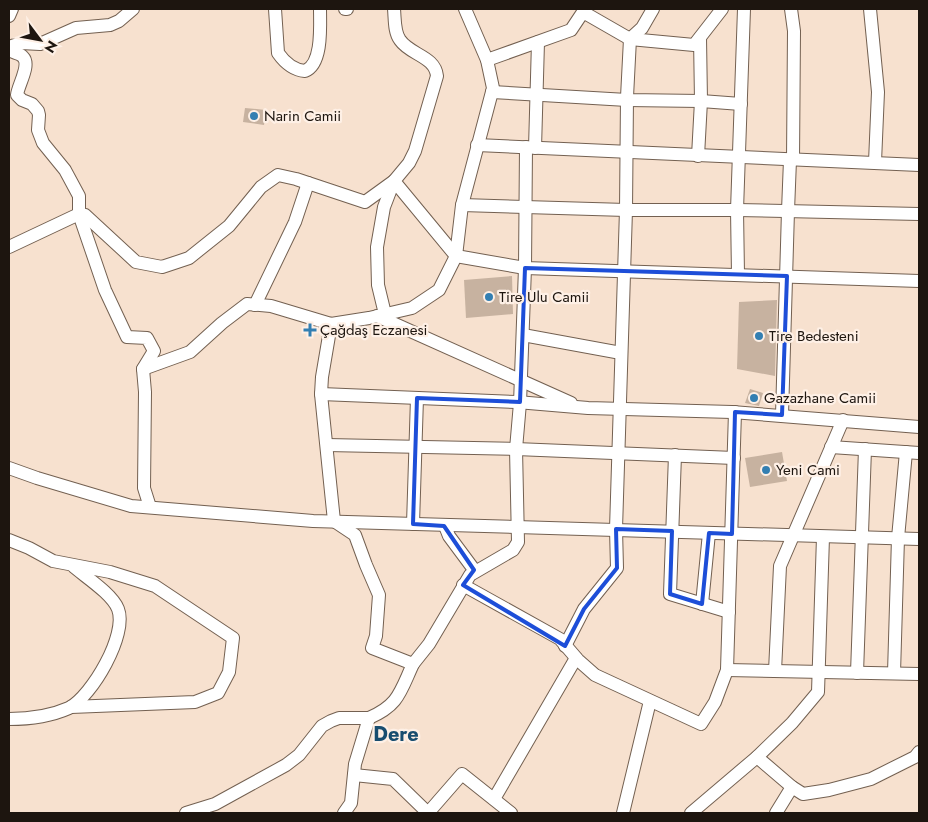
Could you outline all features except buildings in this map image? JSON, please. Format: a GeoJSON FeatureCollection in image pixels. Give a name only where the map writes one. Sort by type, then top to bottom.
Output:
{"type":"FeatureCollection","features":[{"type":"Feature","properties":{"kind":"street"},"geometry":{"type":"LineString","coordinates":[[9,16],[12,9]]}},
{"type":"Feature","properties":{"kind":"street"},"geometry":{"type":"LineString","coordinates":[[9,49],[21,43],[40,44],[76,28],[110,25],[120,21],[133,9]]}},
{"type":"Feature","properties":{"kind":"street"},"geometry":{"type":"LineString","coordinates":[[275,9],[278,53],[292,68],[306,71],[313,65],[318,50],[320,9]]}},
{"type":"Feature","properties":{"kind":"street"},"geometry":{"type":"LineString","coordinates":[[9,247],[79,214],[84,215],[136,262],[162,268],[189,258],[229,226],[261,187],[278,175],[365,202],[394,181],[409,164],[415,151],[437,76],[436,69],[430,62],[409,49],[400,40],[396,29],[394,9]]}},
{"type":"Feature","properties":{"kind":"street"},"geometry":{"type":"LineString","coordinates":[[143,368],[190,352],[222,323],[247,304],[271,306],[331,324],[412,308],[439,290],[456,256],[462,204],[493,88],[487,60],[465,9]]}},
{"type":"Feature","properties":{"kind":"street"},"geometry":{"type":"LineString","coordinates":[[565,646],[584,609],[618,568],[616,529],[626,210],[626,100],[630,40],[642,28],[653,9]]}},
{"type":"Feature","properties":{"kind":"street"},"geometry":{"type":"LineString","coordinates":[[487,60],[571,30],[583,12],[630,40],[694,45],[722,9]]}},
{"type":"Feature","properties":{"kind":"street"},"geometry":{"type":"LineString","coordinates":[[738,274],[737,210],[744,9]]}},
{"type":"Feature","properties":{"kind":"street"},"geometry":{"type":"LineString","coordinates":[[782,415],[788,211],[792,160],[794,31],[791,9]]}},
{"type":"Feature","properties":{"kind":"street"},"geometry":{"type":"LineString","coordinates":[[870,9],[878,92],[875,162]]}},
{"type":"Feature","properties":{"kind":"street"},"geometry":{"type":"LineString","coordinates":[[698,156],[701,101],[700,38]]}},
{"type":"Feature","properties":{"kind":"street"},"geometry":{"type":"LineString","coordinates":[[186,813],[216,804],[286,765],[299,755],[322,726],[331,720],[339,718],[369,718],[384,712],[394,702],[413,664],[429,644],[463,585],[475,571],[513,550],[518,542],[516,449],[523,335],[526,207],[536,96],[538,42]]}},
{"type":"Feature","properties":{"kind":"street"},"geometry":{"type":"LineString","coordinates":[[9,49],[25,59],[26,66],[17,96],[32,104],[38,111],[40,136],[65,170],[79,196],[79,214],[105,290],[126,337],[146,338],[154,351],[143,368],[145,392],[144,488],[150,507]]}},
{"type":"Feature","properties":{"kind":"street"},"geometry":{"type":"LineString","coordinates":[[492,92],[536,96],[741,104]]}},
{"type":"Feature","properties":{"kind":"street"},"geometry":{"type":"LineString","coordinates":[[477,145],[919,165]]}},
{"type":"Feature","properties":{"kind":"street"},"geometry":{"type":"LineString","coordinates":[[394,181],[456,256],[525,268],[919,281]]}},
{"type":"Feature","properties":{"kind":"street"},"geometry":{"type":"LineString","coordinates":[[381,315],[377,248],[384,207],[394,181]]}},
{"type":"Feature","properties":{"kind":"street"},"geometry":{"type":"LineString","coordinates":[[255,304],[295,222],[308,183]]}},
{"type":"Feature","properties":{"kind":"street"},"geometry":{"type":"LineString","coordinates":[[462,204],[626,210],[737,210],[919,214]]}},
{"type":"Feature","properties":{"kind":"street"},"geometry":{"type":"LineString","coordinates":[[381,315],[580,408]]}},
{"type":"Feature","properties":{"kind":"street"},"geometry":{"type":"LineString","coordinates":[[331,324],[321,394],[334,521]]}},
{"type":"Feature","properties":{"kind":"street"},"geometry":{"type":"LineString","coordinates":[[523,335],[621,353]]}},
{"type":"Feature","properties":{"kind":"street"},"geometry":{"type":"LineString","coordinates":[[321,394],[520,403],[580,408],[735,412],[919,427]]}},
{"type":"Feature","properties":{"kind":"street"},"geometry":{"type":"LineString","coordinates":[[413,524],[417,398]]}},
{"type":"Feature","properties":{"kind":"street"},"geometry":{"type":"LineString","coordinates":[[463,585],[560,639],[576,658],[595,675],[701,724],[716,702],[727,670],[735,412]]}},
{"type":"Feature","properties":{"kind":"street"},"geometry":{"type":"LineString","coordinates":[[776,671],[780,566],[843,420]]}},
{"type":"Feature","properties":{"kind":"street"},"geometry":{"type":"LineString","coordinates":[[327,445],[516,449],[734,458]]}},
{"type":"Feature","properties":{"kind":"street"},"geometry":{"type":"LineString","coordinates":[[831,447],[913,452],[898,538],[894,673]]}},
{"type":"Feature","properties":{"kind":"street"},"geometry":{"type":"LineString","coordinates":[[857,673],[865,449]]}},
{"type":"Feature","properties":{"kind":"street"},"geometry":{"type":"LineString","coordinates":[[675,455],[670,594],[729,612]]}},
{"type":"Feature","properties":{"kind":"street"},"geometry":{"type":"LineString","coordinates":[[9,468],[131,506],[334,521],[445,526],[616,529],[919,539]]}},
{"type":"Feature","properties":{"kind":"street"},"geometry":{"type":"LineString","coordinates":[[334,521],[356,535],[366,565],[379,594],[376,636],[372,648],[413,664]]}},
{"type":"Feature","properties":{"kind":"street"},"geometry":{"type":"LineString","coordinates":[[445,526],[448,536],[475,571]]}},
{"type":"Feature","properties":{"kind":"street"},"geometry":{"type":"LineString","coordinates":[[702,604],[709,533]]}},
{"type":"Feature","properties":{"kind":"street"},"geometry":{"type":"LineString","coordinates":[[691,813],[757,757],[792,723],[818,692],[823,536]]}},
{"type":"Feature","properties":{"kind":"street"},"geometry":{"type":"LineString","coordinates":[[9,540],[53,561],[74,567],[110,572],[155,586],[233,638],[229,672],[218,694],[195,702],[70,707],[36,717],[9,719]]}},
{"type":"Feature","properties":{"kind":"street"},"geometry":{"type":"LineString","coordinates":[[70,707],[100,676],[119,629],[120,616],[118,608],[110,598],[74,567]]}},
{"type":"Feature","properties":{"kind":"street"},"geometry":{"type":"LineString","coordinates":[[494,799],[576,658]]}},
{"type":"Feature","properties":{"kind":"street"},"geometry":{"type":"LineString","coordinates":[[727,670],[919,674]]}},
{"type":"Feature","properties":{"kind":"street"},"geometry":{"type":"LineString","coordinates":[[623,813],[650,701]]}},
{"type":"Feature","properties":{"kind":"street"},"geometry":{"type":"LineString","coordinates":[[344,813],[351,803],[355,764],[369,718]]}},
{"type":"Feature","properties":{"kind":"street"},"geometry":{"type":"LineString","coordinates":[[757,757],[803,794],[829,790],[871,779],[915,757],[919,752]]}},
{"type":"Feature","properties":{"kind":"street"},"geometry":{"type":"LineString","coordinates":[[354,775],[394,779],[428,813],[462,774],[512,813]]}},
{"type":"Feature","properties":{"kind":"street"},"geometry":{"type":"LineString","coordinates":[[777,813],[792,787]]}},
{"type":"Feature","properties":{"kind":"highlighted area"},"geometry":{"type":"Polygon","coordinates":[[[525,268],[787,276],[782,415],[735,412],[732,534],[709,533],[702,604],[670,594],[672,531],[616,529],[617,568],[584,609],[565,646],[463,585],[474,570],[444,526],[413,524],[417,398],[520,402],[525,268]]]}},
{"type":"Feature","properties":{"kind":"place","name":"Narin Camii"},"geometry":{"type":"Point","coordinates":[254,116]}},
{"type":"Feature","properties":{"kind":"place","name":"Tire Ulu Camii"},"geometry":{"type":"Point","coordinates":[489,297]}},
{"type":"Feature","properties":{"kind":"place","name":"Çağdaş Eczanesi"},"geometry":{"type":"Point","coordinates":[310,330]}},
{"type":"Feature","properties":{"kind":"place","name":"Tire Bedesteni"},"geometry":{"type":"Point","coordinates":[759,336]}},
{"type":"Feature","properties":{"kind":"place","name":"Gazazhane Camii"},"geometry":{"type":"Point","coordinates":[754,398]}},
{"type":"Feature","properties":{"kind":"place","name":"Yeni Cami"},"geometry":{"type":"Point","coordinates":[766,470]}},
{"type":"Feature","properties":{"kind":"district","name":"Dere"},"geometry":{"type":"Point","coordinates":[396,734]}}]}
